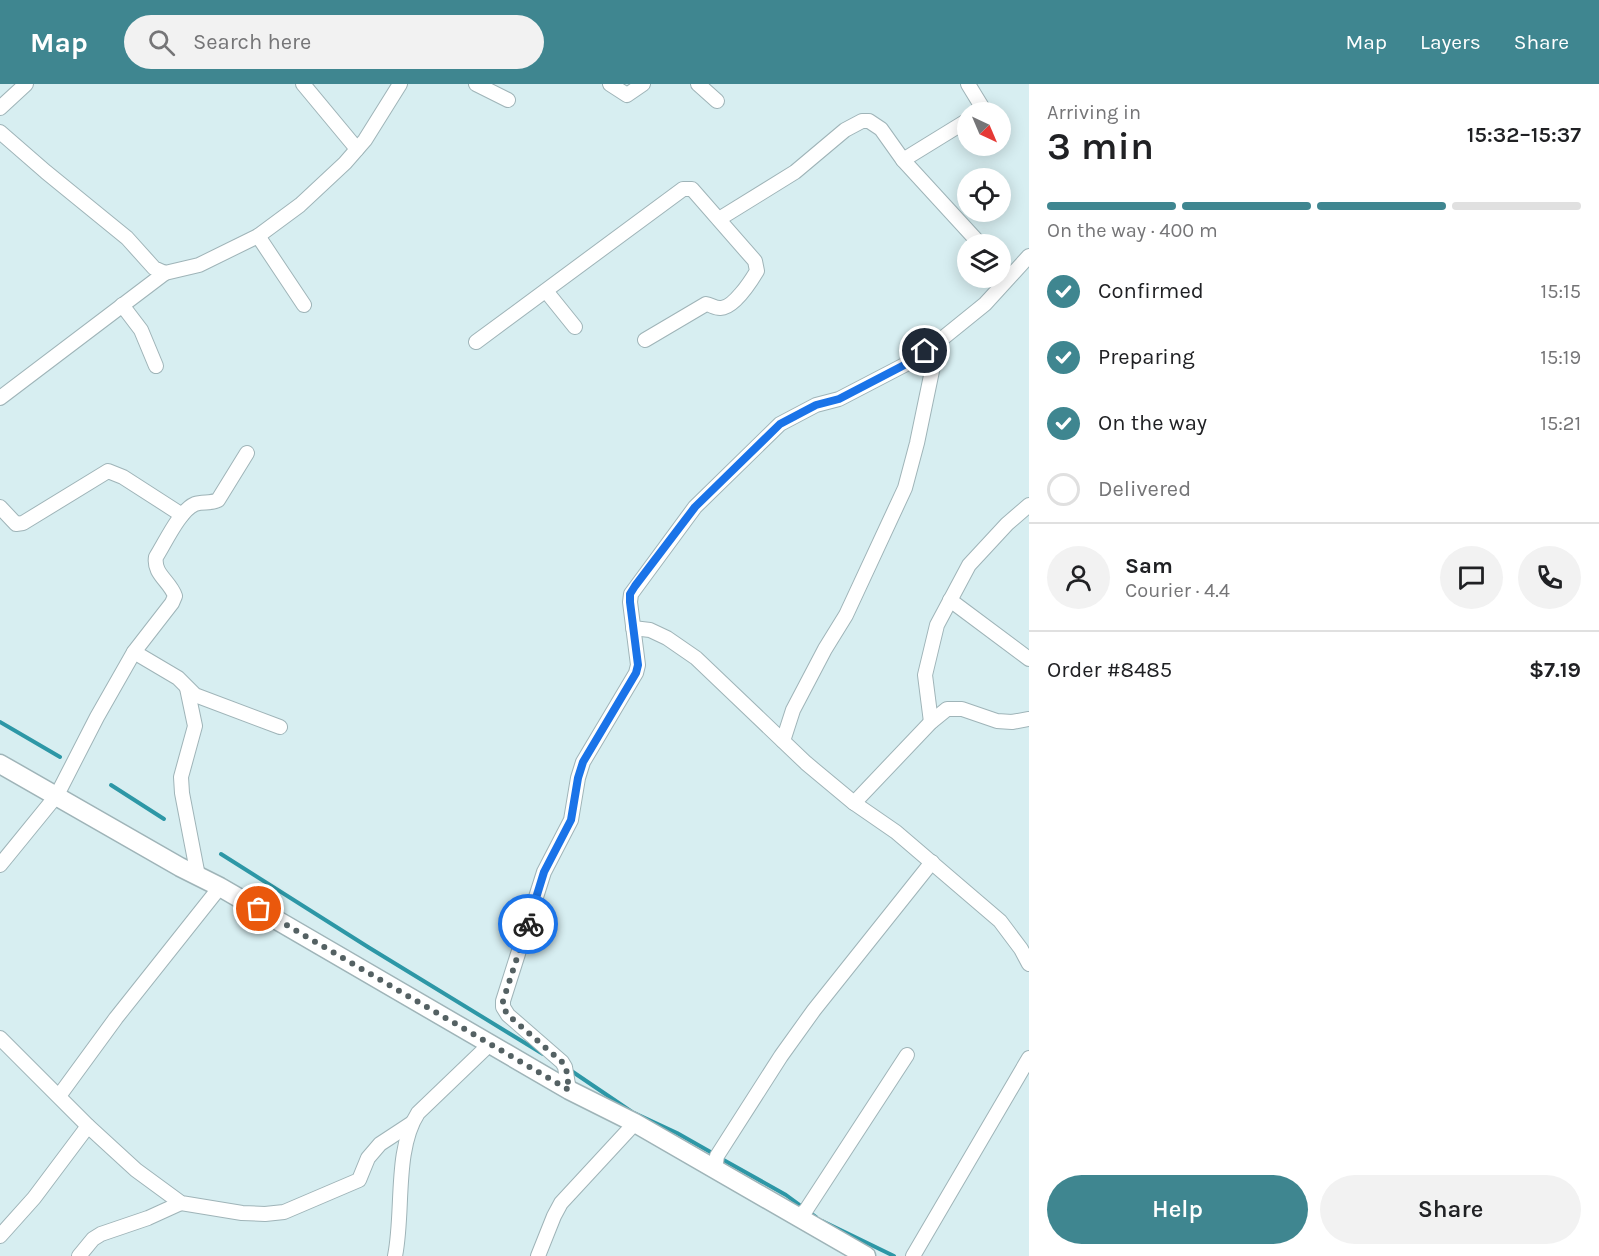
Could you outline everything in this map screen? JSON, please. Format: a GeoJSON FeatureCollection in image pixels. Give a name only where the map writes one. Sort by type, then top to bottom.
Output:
{"type":"FeatureCollection","features":[{"type":"Feature","properties":{"kind":"street"},"geometry":{"type":"LineString","coordinates":[[0,108],[26,84]]}},
{"type":"Feature","properties":{"kind":"street"},"geometry":{"type":"LineString","coordinates":[[303,84],[357,149]]}},
{"type":"Feature","properties":{"kind":"street"},"geometry":{"type":"LineString","coordinates":[[3,392],[165,273],[199,265],[258,236],[300,205],[357,149],[400,84]]}},
{"type":"Feature","properties":{"kind":"street"},"geometry":{"type":"LineString","coordinates":[[476,84],[507,100]]}},
{"type":"Feature","properties":{"kind":"street"},"geometry":{"type":"LineString","coordinates":[[610,84],[627,95],[643,84]]}},
{"type":"Feature","properties":{"kind":"street"},"geometry":{"type":"LineString","coordinates":[[699,84],[717,101]]}},
{"type":"Feature","properties":{"kind":"street"},"geometry":{"type":"LineString","coordinates":[[968,84],[978,102]]}},
{"type":"Feature","properties":{"kind":"street"},"geometry":{"type":"LineString","coordinates":[[719,219],[795,172],[845,130],[862,121],[869,121],[881,129],[903,160],[971,234]]}},
{"type":"Feature","properties":{"kind":"street"},"geometry":{"type":"LineString","coordinates":[[903,160],[957,127]]}},
{"type":"Feature","properties":{"kind":"street"},"geometry":{"type":"LineString","coordinates":[[0,132],[127,238],[154,268],[165,273]]}},
{"type":"Feature","properties":{"kind":"street"},"geometry":{"type":"LineString","coordinates":[[476,342],[683,189],[692,189],[757,266],[757,272],[747,288],[725,308],[706,304],[645,340]]}},
{"type":"Feature","properties":{"kind":"street"},"geometry":{"type":"LineString","coordinates":[[258,236],[304,305]]}},
{"type":"Feature","properties":{"kind":"street"},"geometry":{"type":"LineString","coordinates":[[1011,269],[1024,261],[1029,278]]}},
{"type":"Feature","properties":{"kind":"street"},"geometry":{"type":"LineString","coordinates":[[569,1090],[566,1067],[508,1015],[503,1007],[503,1001],[544,872],[571,820],[583,762],[636,673],[638,665],[630,594],[695,507],[780,424],[816,405],[839,399],[912,361],[985,303],[995,288]]}},
{"type":"Feature","properties":{"kind":"street"},"geometry":{"type":"LineString","coordinates":[[546,291],[575,327]]}},
{"type":"Feature","properties":{"kind":"street"},"geometry":{"type":"LineString","coordinates":[[122,305],[141,330],[156,366]]}},
{"type":"Feature","properties":{"kind":"street"},"geometry":{"type":"LineString","coordinates":[[783,741],[793,710],[846,615],[905,488],[938,342]]}},
{"type":"Feature","properties":{"kind":"street"},"geometry":{"type":"LineString","coordinates":[[0,865],[57,795],[134,652],[172,603],[175,596],[173,589],[157,570],[156,557],[183,515],[193,504],[212,503],[218,500],[247,453]]}},
{"type":"Feature","properties":{"kind":"street"},"geometry":{"type":"LineString","coordinates":[[0,507],[16,524],[23,523],[108,471],[123,477],[183,515]]}},
{"type":"Feature","properties":{"kind":"street"},"geometry":{"type":"LineString","coordinates":[[931,722],[925,675],[937,625],[969,565],[1007,524],[1029,505]]}},
{"type":"Feature","properties":{"kind":"street"},"geometry":{"type":"LineString","coordinates":[[950,600],[1029,659]]}},
{"type":"Feature","properties":{"kind":"street"},"geometry":{"type":"LineString","coordinates":[[633,628],[650,630],[667,638],[696,658],[806,763],[854,803],[896,832],[1000,921],[1029,964]]}},
{"type":"Feature","properties":{"kind":"street"},"geometry":{"type":"LineString","coordinates":[[134,652],[178,678],[195,695],[280,727]]}},
{"type":"Feature","properties":{"kind":"street"},"geometry":{"type":"LineString","coordinates":[[188,688],[195,726],[181,777],[198,876]]}},
{"type":"Feature","properties":{"kind":"street"},"geometry":{"type":"LineString","coordinates":[[854,803],[931,722],[947,709],[955,708],[998,722],[1029,719]]}},
{"type":"Feature","properties":{"kind":"street"},"geometry":{"type":"LineString","coordinates":[[0,764],[198,876],[220,886],[569,1090],[635,1123],[866,1256]]}},
{"type":"Feature","properties":{"kind":"street"},"geometry":{"type":"LineString","coordinates":[[715,1169],[717,1156],[781,1056],[821,1001],[932,862]]}},
{"type":"Feature","properties":{"kind":"street"},"geometry":{"type":"LineString","coordinates":[[59,1096],[116,1018],[220,886]]}},
{"type":"Feature","properties":{"kind":"street"},"geometry":{"type":"LineString","coordinates":[[0,1038],[88,1126],[136,1170],[181,1203],[242,1213],[284,1212],[359,1180],[368,1158],[380,1144],[412,1123]]}},
{"type":"Feature","properties":{"kind":"street"},"geometry":{"type":"LineString","coordinates":[[394,1256],[399,1234],[400,1188],[407,1137],[412,1123],[418,1113],[491,1043]]}},
{"type":"Feature","properties":{"kind":"street"},"geometry":{"type":"LineString","coordinates":[[798,1217],[806,1210],[907,1055]]}},
{"type":"Feature","properties":{"kind":"street"},"geometry":{"type":"LineString","coordinates":[[913,1256],[1029,1058]]}},
{"type":"Feature","properties":{"kind":"street"},"geometry":{"type":"LineString","coordinates":[[538,1256],[561,1203],[635,1123]]}},
{"type":"Feature","properties":{"kind":"street"},"geometry":{"type":"LineString","coordinates":[[0,1236],[34,1198],[88,1126]]}},
{"type":"Feature","properties":{"kind":"street"},"geometry":{"type":"LineString","coordinates":[[79,1256],[93,1239],[101,1234],[148,1218],[181,1203]]}},
{"type":"Feature","properties":{"kind":"waterway"},"geometry":{"type":"LineString","coordinates":[[0,722],[60,757]]}},
{"type":"Feature","properties":{"kind":"waterway"},"geometry":{"type":"LineString","coordinates":[[111,785],[164,819]]}},
{"type":"Feature","properties":{"kind":"waterway"},"geometry":{"type":"LineString","coordinates":[[221,854],[543,1054]]}},
{"type":"Feature","properties":{"kind":"waterway"},"geometry":{"type":"LineString","coordinates":[[570,1070],[632,1112],[677,1133],[714,1154]]}},
{"type":"Feature","properties":{"kind":"waterway"},"geometry":{"type":"LineString","coordinates":[[720,1158],[786,1195],[816,1217]]}},
{"type":"Feature","properties":{"kind":"waterway"},"geometry":{"type":"LineString","coordinates":[[822,1221],[894,1256]]}},
{"type":"Feature","properties":{"kind":"way so far"},"geometry":{"type":"LineString","coordinates":[[259,909],[569,1090],[566,1067],[508,1015],[503,1007],[528,924]]}},
{"type":"Feature","properties":{"kind":"route"},"geometry":{"type":"LineString","coordinates":[[528,924],[544,872],[571,820],[583,762],[636,673],[638,665],[630,602],[630,594],[635,586],[695,507],[780,424],[816,405],[839,399],[912,361],[925,351]]}}]}
